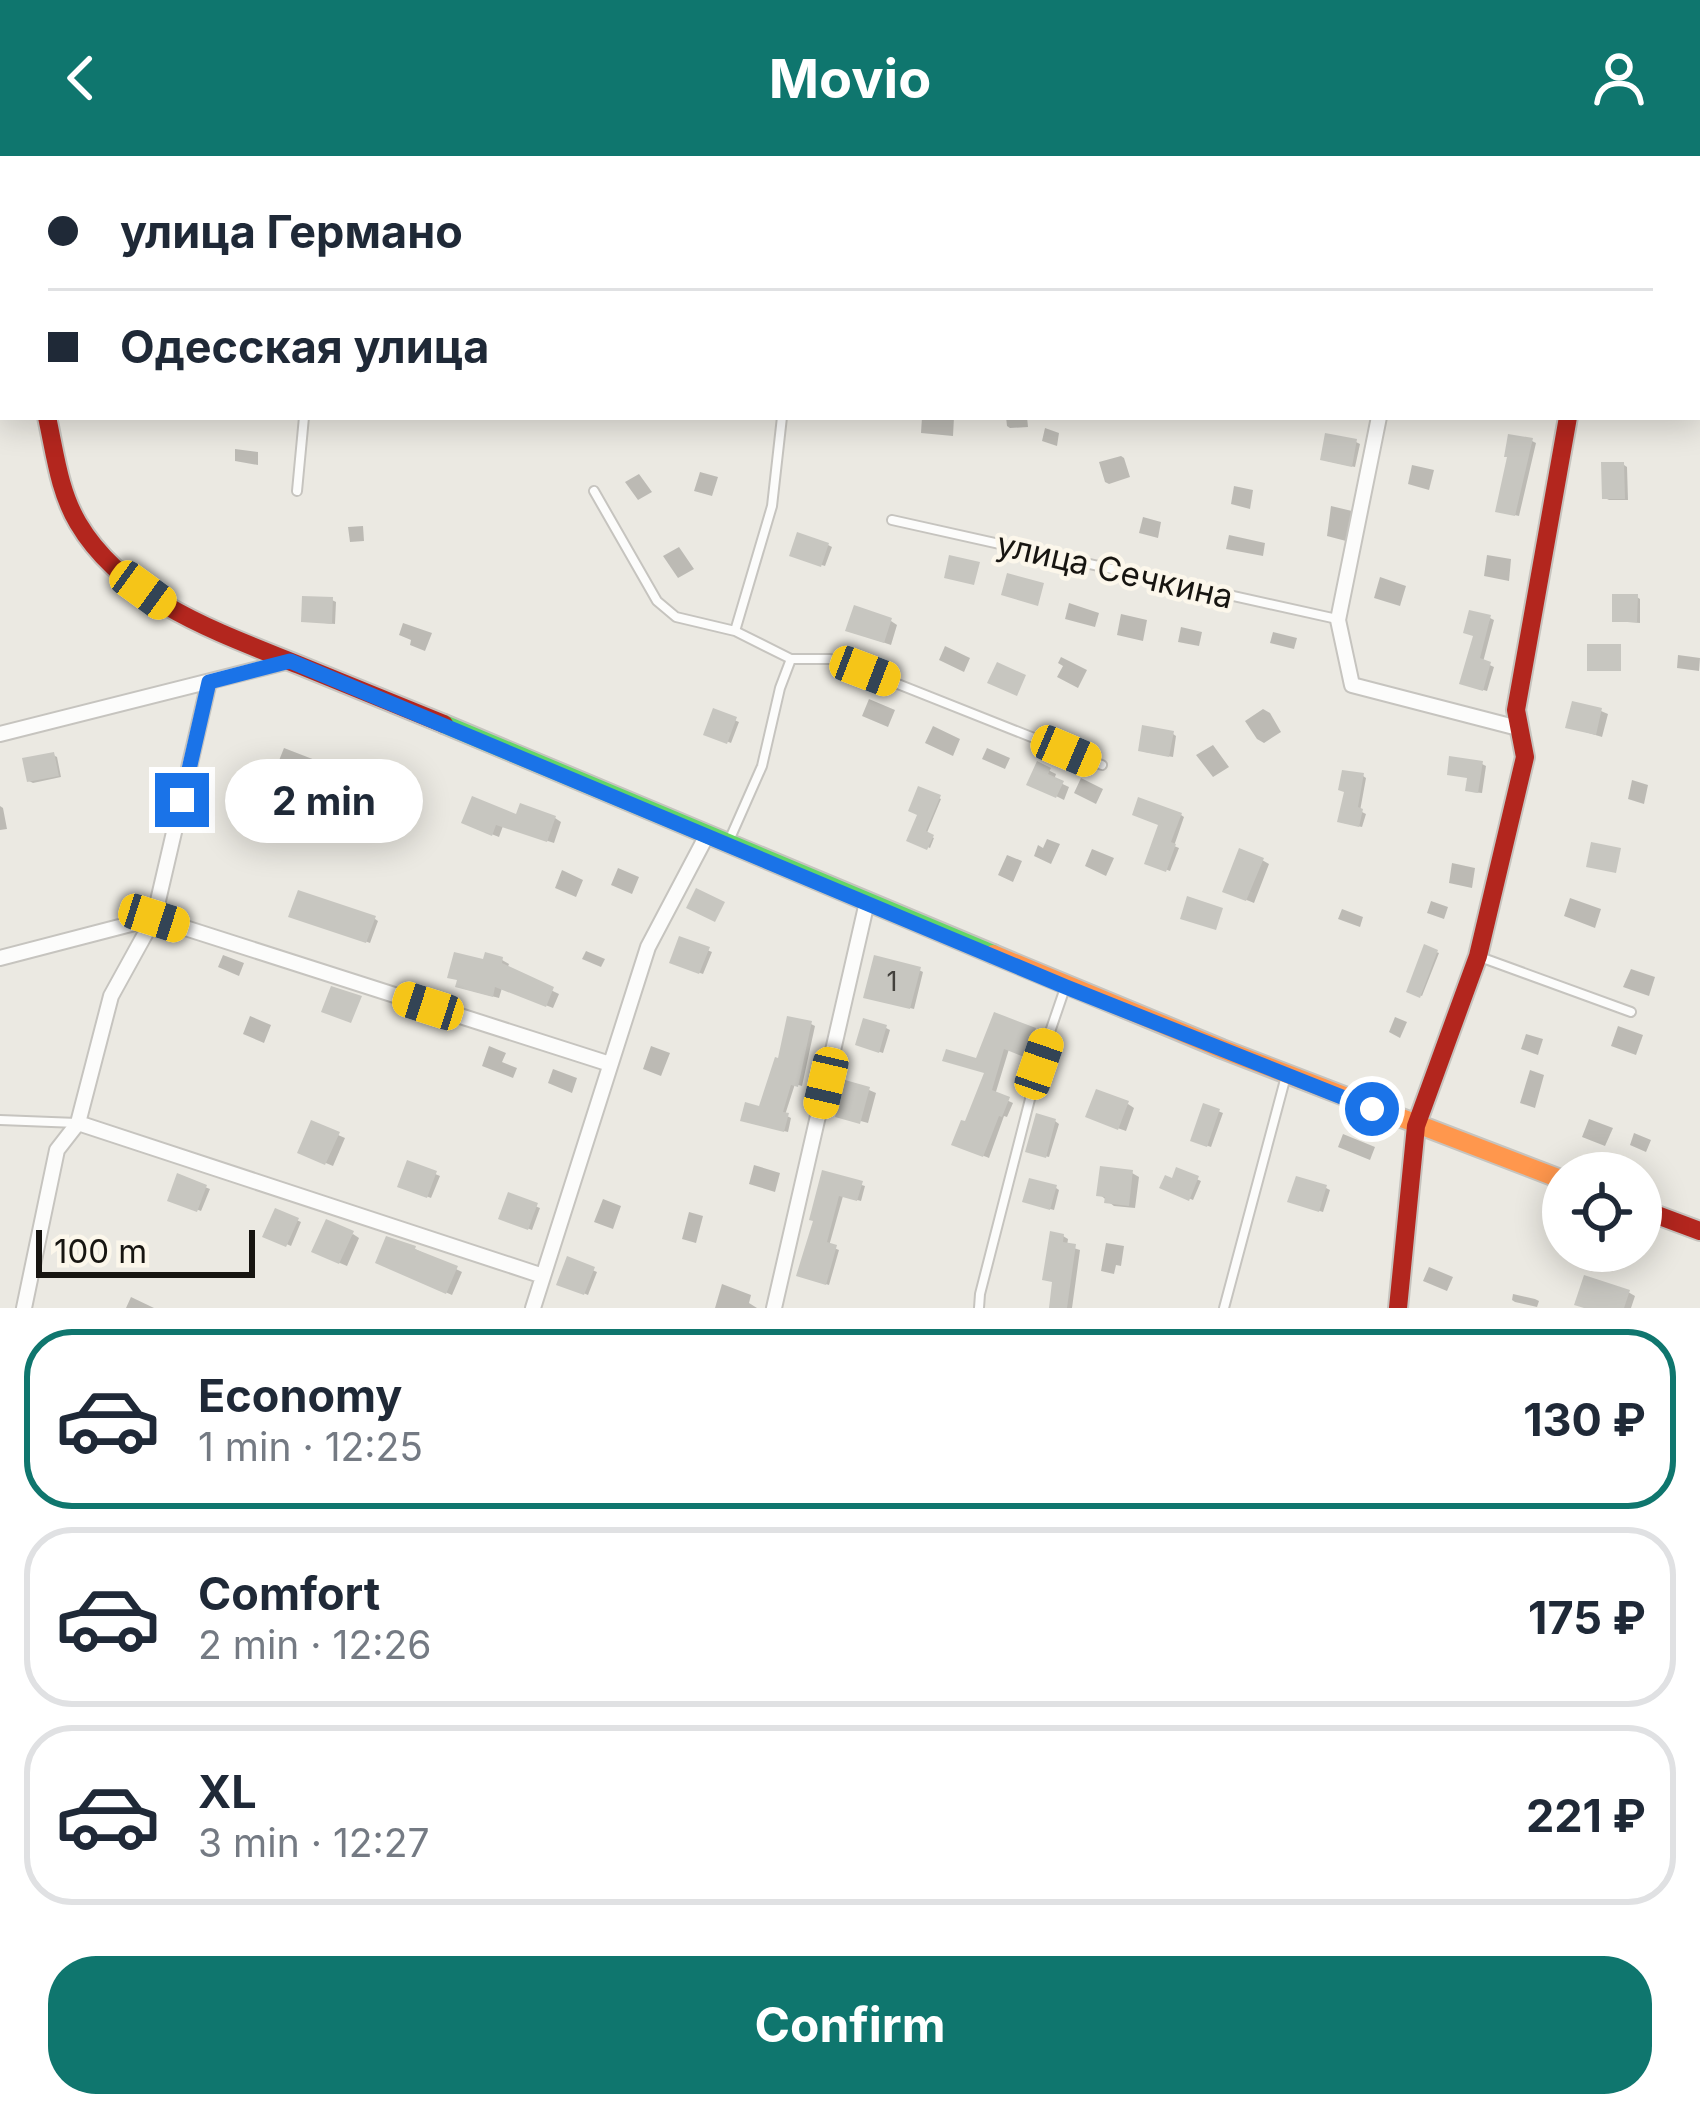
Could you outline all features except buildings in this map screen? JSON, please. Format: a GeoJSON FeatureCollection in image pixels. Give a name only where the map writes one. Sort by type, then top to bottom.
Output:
{"type":"FeatureCollection","features":[{"type":"Feature","properties":{"kind":"main road"},"geometry":{"type":"LineString","coordinates":[[48,420],[67,500],[89,541],[122,575],[164,605],[210,629],[1066,987],[1542,1172]]}},
{"type":"Feature","properties":{"kind":"main road"},"geometry":{"type":"LineString","coordinates":[[1398,1308],[1415,1126],[1478,956],[1525,758],[1516,710],[1567,420]]}},
{"type":"Feature","properties":{"kind":"main road"},"geometry":{"type":"LineString","coordinates":[[1662,1217],[1700,1231]]}},
{"type":"Feature","properties":{"kind":"street"},"geometry":{"type":"LineString","coordinates":[[1378,420],[1339,620],[1352,685],[1518,728]]}},
{"type":"Feature","properties":{"kind":"street"},"geometry":{"type":"LineString","coordinates":[[0,734],[290,661]]}},
{"type":"Feature","properties":{"kind":"street"},"geometry":{"type":"LineString","coordinates":[[24,1308],[57,1150],[78,1123],[111,995],[154,918],[209,682]]}},
{"type":"Feature","properties":{"kind":"street"},"geometry":{"type":"LineString","coordinates":[[533,1308],[648,947],[707,835]]}},
{"type":"Feature","properties":{"kind":"street"},"geometry":{"type":"LineString","coordinates":[[774,1308],[867,902]]}},
{"type":"Feature","properties":{"kind":"street"},"geometry":{"type":"LineString","coordinates":[[0,958],[154,918],[610,1064]]}},
{"type":"Feature","properties":{"kind":"street"},"geometry":{"type":"LineString","coordinates":[[78,1123],[543,1276]]}},
{"type":"Feature","properties":{"kind":"lane"},"geometry":{"type":"LineString","coordinates":[[297,491],[304,420]]}},
{"type":"Feature","properties":{"kind":"lane"},"geometry":{"type":"LineString","coordinates":[[735,631],[772,506],[782,420]]}},
{"type":"Feature","properties":{"kind":"lane"},"geometry":{"type":"LineString","coordinates":[[594,491],[657,601],[676,617],[735,631],[791,659],[830,659],[865,671],[1102,765]]}},
{"type":"Feature","properties":{"kind":"lane","name":"улица Сечкина"},"geometry":{"type":"LineString","coordinates":[[892,520],[1339,620]]}},
{"type":"Feature","properties":{"kind":"lane"},"geometry":{"type":"LineString","coordinates":[[728,844],[762,766],[791,659]]}},
{"type":"Feature","properties":{"kind":"lane"},"geometry":{"type":"LineString","coordinates":[[1478,956],[1631,1012]]}},
{"type":"Feature","properties":{"kind":"lane"},"geometry":{"type":"LineString","coordinates":[[979,1308],[1039,1064],[1066,987]]}},
{"type":"Feature","properties":{"kind":"lane"},"geometry":{"type":"LineString","coordinates":[[1224,1308],[1287,1075]]}},
{"type":"Feature","properties":{"kind":"lane"},"geometry":{"type":"LineString","coordinates":[[0,1120],[78,1123]]}},
{"type":"Feature","properties":{"kind":"traffic: fast"},"geometry":{"type":"LineString","coordinates":[[444,724],[993,954]]}},
{"type":"Feature","properties":{"kind":"traffic: slow"},"geometry":{"type":"LineString","coordinates":[[993,954],[1222,1049],[1542,1172]]}},
{"type":"Feature","properties":{"kind":"traffic: jam"},"geometry":{"type":"LineString","coordinates":[[48,420],[58,472],[78,523],[97,550],[147,594],[206,627],[444,724]]}},
{"type":"Feature","properties":{"kind":"traffic: jam"},"geometry":{"type":"LineString","coordinates":[[1398,1308],[1416,1126],[1478,956],[1525,757],[1516,710],[1567,420]]}},
{"type":"Feature","properties":{"kind":"traffic: jam"},"geometry":{"type":"LineString","coordinates":[[1662,1217],[1700,1231]]}},
{"type":"Feature","properties":{"kind":"route"},"geometry":{"type":"LineString","coordinates":[[182,800],[209,682],[290,661],[1066,987],[1372,1109]]}}]}
